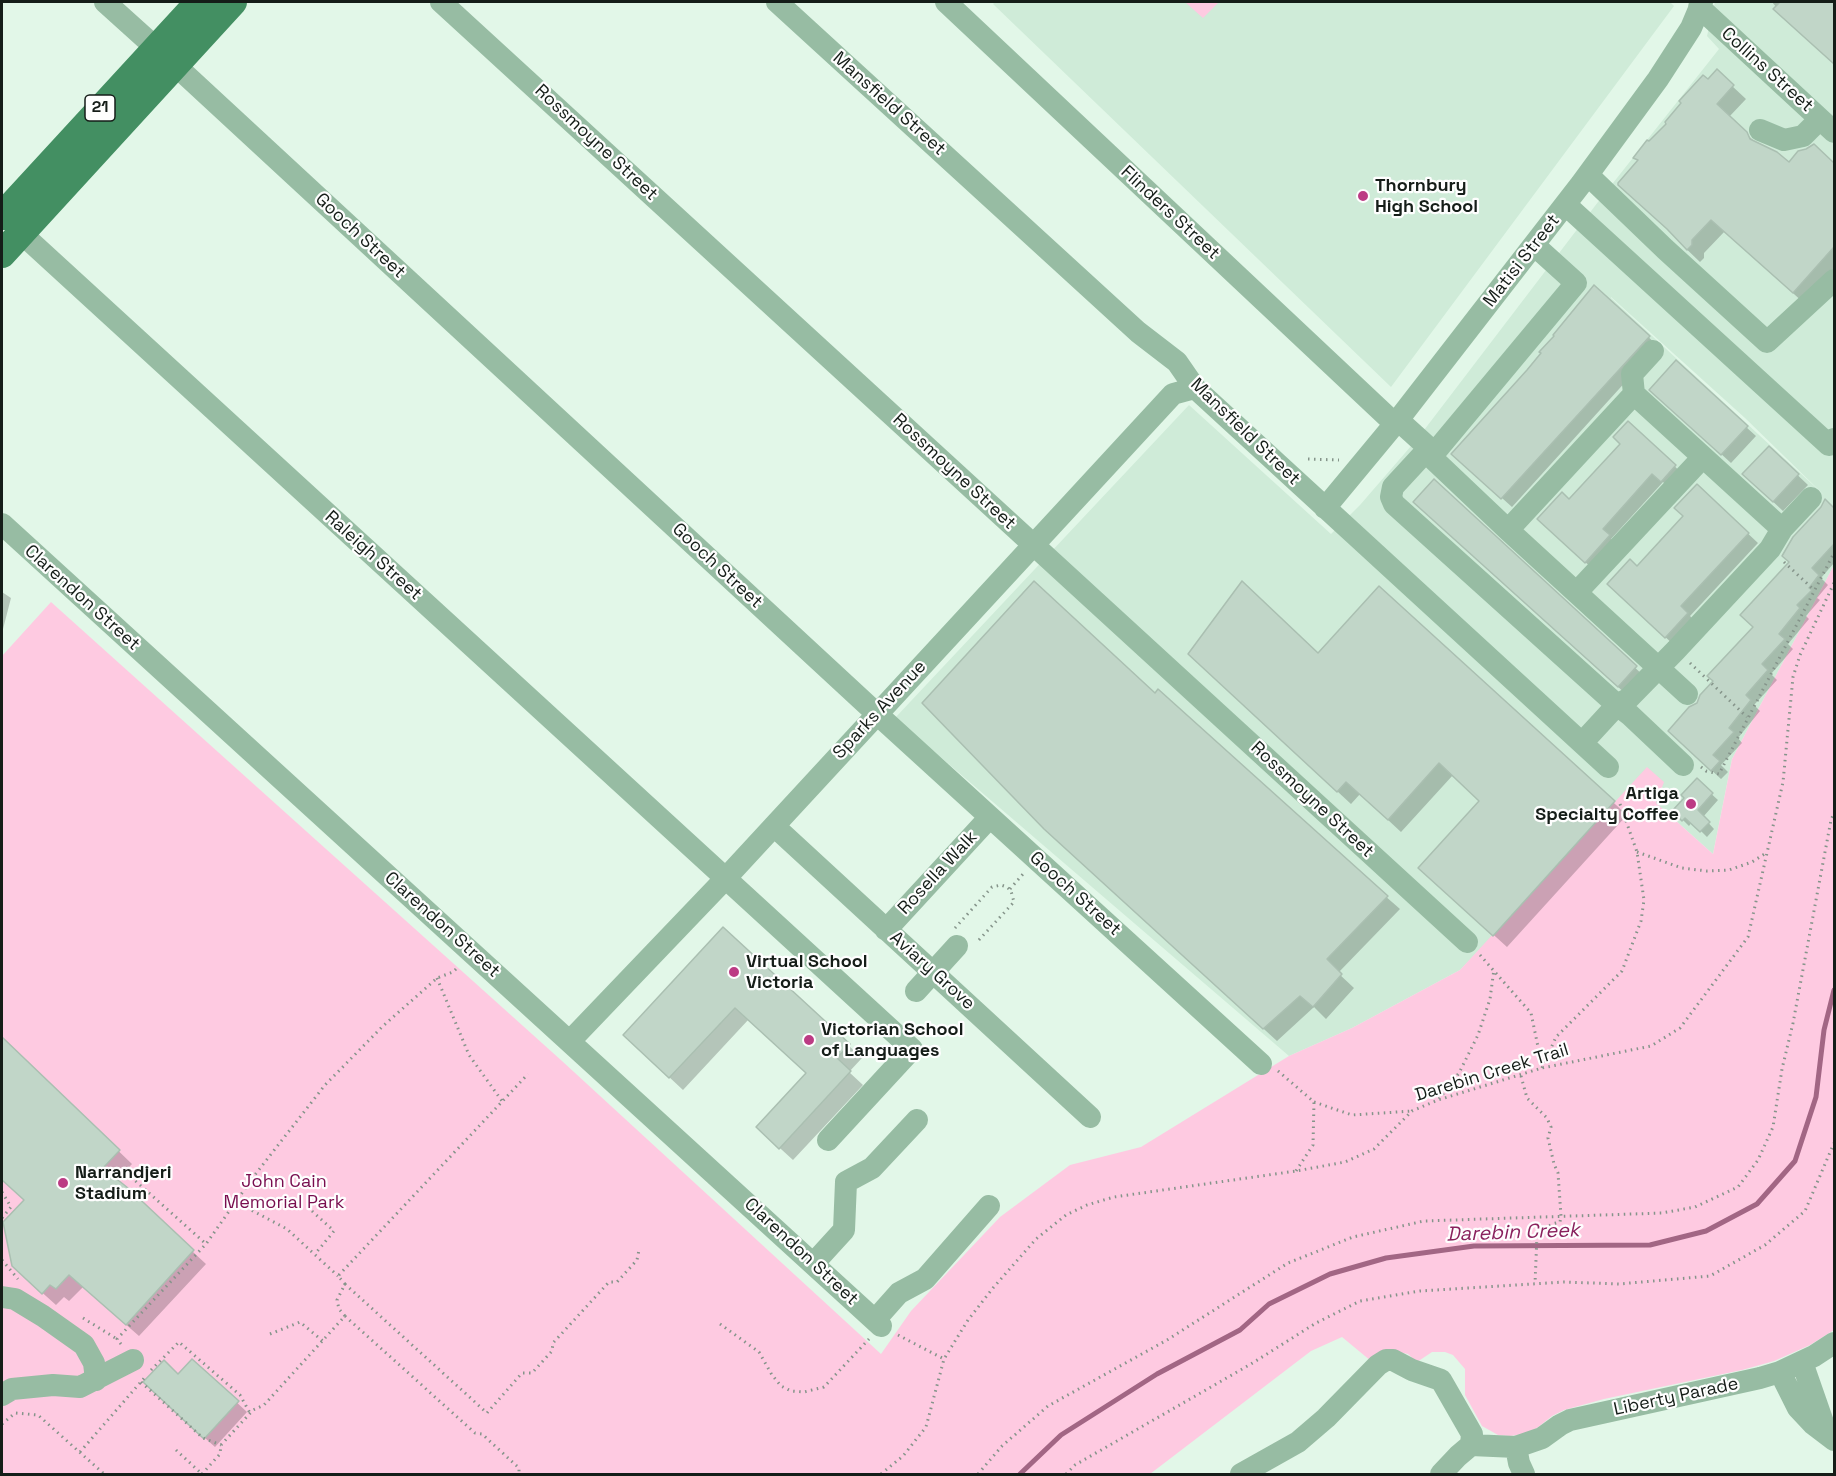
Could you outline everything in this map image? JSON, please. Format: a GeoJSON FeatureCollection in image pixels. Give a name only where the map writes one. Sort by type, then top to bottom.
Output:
{"type":"FeatureCollection","features":[{"type":"Feature","properties":{"kind":"main road","name":"21"},"geometry":{"type":"LineString","coordinates":[[165,56],[199,2]]}},
{"type":"Feature","properties":{"kind":"main road","name":"21"},"geometry":{"type":"LineString","coordinates":[[2,254],[6,220],[165,56],[233,2]]}},
{"type":"Feature","properties":{"kind":"street","name":"Gooch Street"},"geometry":{"type":"LineString","coordinates":[[105,2],[877,714],[1261,1064]]}},
{"type":"Feature","properties":{"kind":"street","name":"Rossmoyne Street"},"geometry":{"type":"LineString","coordinates":[[441,2],[1467,942]]}},
{"type":"Feature","properties":{"kind":"street","name":"Mansfield Street"},"geometry":{"type":"LineString","coordinates":[[777,2],[1138,332],[1178,362],[1195,388],[1608,766]]}},
{"type":"Feature","properties":{"kind":"street","name":"Flinders Street"},"geometry":{"type":"LineString","coordinates":[[946,2],[1430,452],[1508,530],[1687,694]]}},
{"type":"Feature","properties":{"kind":"street","name":"Matisi Street"},"geometry":{"type":"LineString","coordinates":[[1325,508],[1396,422],[1566,205],[1658,79],[1691,28],[1701,4]]}},
{"type":"Feature","properties":{"kind":"street","name":"Collins Street"},"geometry":{"type":"LineString","coordinates":[[1701,4],[1827,125]]}},
{"type":"Feature","properties":{"kind":"street"},"geometry":{"type":"LineString","coordinates":[[1760,130],[1784,140],[1803,136],[1827,125]]}},
{"type":"Feature","properties":{"kind":"street"},"geometry":{"type":"LineString","coordinates":[[1588,175],[1767,342],[1834,280]]}},
{"type":"Feature","properties":{"kind":"street"},"geometry":{"type":"LineString","coordinates":[[1566,205],[1829,445],[1834,439]]}},
{"type":"Feature","properties":{"kind":"street","name":"Raleigh Street"},"geometry":{"type":"LineString","coordinates":[[6,220],[912,1049],[828,1140]]}},
{"type":"Feature","properties":{"kind":"street"},"geometry":{"type":"LineString","coordinates":[[1534,245],[1576,283],[1430,452],[1393,488],[1390,497],[1394,504],[1617,705],[1691,765]]}},
{"type":"Feature","properties":{"kind":"street"},"geometry":{"type":"LineString","coordinates":[[1653,351],[1632,374],[1634,394],[1782,529]]}},
{"type":"Feature","properties":{"kind":"street","name":"Sparks Avenue"},"geometry":{"type":"LineString","coordinates":[[570,1041],[725,879],[1173,394],[1195,388]]}},
{"type":"Feature","properties":{"kind":"street"},"geometry":{"type":"LineString","coordinates":[[1508,530],[1634,394]]}},
{"type":"Feature","properties":{"kind":"street"},"geometry":{"type":"LineString","coordinates":[[1577,592],[1703,457]]}},
{"type":"Feature","properties":{"kind":"street"},"geometry":{"type":"LineString","coordinates":[[1582,743],[1617,705],[1628,699],[1676,650],[1770,549],[1782,529],[1811,498]]}},
{"type":"Feature","properties":{"kind":"street","name":"Clarendon Street"},"geometry":{"type":"LineString","coordinates":[[2,524],[878,1323]]}},
{"type":"Feature","properties":{"kind":"street","name":"Rosella Walk"},"geometry":{"type":"LineString","coordinates":[[886,930],[990,817]]}},
{"type":"Feature","properties":{"kind":"street","name":"Aviary Grove"},"geometry":{"type":"LineString","coordinates":[[774,826],[1090,1117]]}},
{"type":"Feature","properties":{"kind":"street"},"geometry":{"type":"LineString","coordinates":[[916,991],[959,942]]}},
{"type":"Feature","properties":{"kind":"street"},"geometry":{"type":"LineString","coordinates":[[813,1264],[844,1230],[846,1182],[872,1168],[917,1120]]}},
{"type":"Feature","properties":{"kind":"street"},"geometry":{"type":"LineString","coordinates":[[878,1323],[899,1293],[925,1280],[989,1206]]}},
{"type":"Feature","properties":{"kind":"street"},"geometry":{"type":"LineString","coordinates":[[2,1297],[15,1299],[84,1346],[94,1364],[96,1380]]}},
{"type":"Feature","properties":{"kind":"street","name":"Liberty Parade"},"geometry":{"type":"LineString","coordinates":[[1516,1447],[1542,1438],[1570,1420],[1780,1372],[1834,1343]]}},
{"type":"Feature","properties":{"kind":"street"},"geometry":{"type":"LineString","coordinates":[[1241,1474],[1298,1442],[1326,1419],[1378,1365],[1386,1360],[1401,1363],[1412,1370],[1441,1380],[1472,1434],[1471,1445]]}},
{"type":"Feature","properties":{"kind":"street"},"geometry":{"type":"LineString","coordinates":[[1802,1362],[1818,1413],[1831,1437]]}},
{"type":"Feature","properties":{"kind":"street"},"geometry":{"type":"LineString","coordinates":[[5,1389],[53,1385],[80,1387],[142,1365]]}},
{"type":"Feature","properties":{"kind":"street"},"geometry":{"type":"LineString","coordinates":[[1780,1372],[1798,1408],[1813,1424],[1831,1437]]}},
{"type":"Feature","properties":{"kind":"street"},"geometry":{"type":"LineString","coordinates":[[1441,1474],[1471,1445],[1516,1447],[1524,1474]]}},
{"type":"Feature","properties":{"kind":"path"},"geometry":{"type":"LineString","coordinates":[[1308,459],[1339,460]]}},
{"type":"Feature","properties":{"kind":"path"},"geometry":{"type":"LineString","coordinates":[[1770,549],[1814,590]]}},
{"type":"Feature","properties":{"kind":"path"},"geometry":{"type":"LineString","coordinates":[[1691,765],[1719,774],[1834,553]]}},
{"type":"Feature","properties":{"kind":"path","name":"Darebin Creek Trail"},"geometry":{"type":"LineString","coordinates":[[881,1474],[903,1456],[926,1427],[944,1359],[968,1320],[1036,1239],[1076,1210],[1114,1197],[1345,1162],[1374,1149],[1412,1111],[1438,1100],[1542,1068],[1651,1046],[1680,1028],[1748,937],[1783,782],[1793,677],[1800,655],[1834,583]]}},
{"type":"Feature","properties":{"kind":"path"},"geometry":{"type":"LineString","coordinates":[[1676,650],[1747,717]]}},
{"type":"Feature","properties":{"kind":"path"},"geometry":{"type":"LineString","coordinates":[[1542,1068],[1556,1037],[1622,971],[1641,921],[1644,900],[1637,852],[1620,804]]}},
{"type":"Feature","properties":{"kind":"path"},"geometry":{"type":"LineString","coordinates":[[978,1474],[1002,1446],[1048,1406],[1167,1340],[1288,1263],[1353,1237],[1424,1221],[1662,1213],[1695,1207],[1738,1187],[1758,1160],[1773,1127],[1782,1068],[1834,813]]}},
{"type":"Feature","properties":{"kind":"path"},"geometry":{"type":"LineString","coordinates":[[1637,852],[1682,868],[1707,871],[1729,870],[1766,853]]}},
{"type":"Feature","properties":{"kind":"path"},"geometry":{"type":"LineString","coordinates":[[1010,889],[1023,874]]}},
{"type":"Feature","properties":{"kind":"path"},"geometry":{"type":"LineString","coordinates":[[1001,885],[1010,889],[1014,902],[959,942],[992,887],[1001,885]]}},
{"type":"Feature","properties":{"kind":"path"},"geometry":{"type":"LineString","coordinates":[[1467,942],[1494,969],[1531,1013],[1542,1068]]}},
{"type":"Feature","properties":{"kind":"path"},"geometry":{"type":"LineString","coordinates":[[1438,1100],[1459,1073],[1478,1035],[1490,999],[1494,969]]}},
{"type":"Feature","properties":{"kind":"path"},"geometry":{"type":"LineString","coordinates":[[80,1452],[141,1382],[142,1365],[117,1339],[206,1244],[325,1085],[382,1027],[437,978],[470,1054],[502,1101]]}},
{"type":"Feature","properties":{"kind":"path"},"geometry":{"type":"LineString","coordinates":[[1261,1064],[1273,1066],[1314,1102],[1352,1115],[1412,1111]]}},
{"type":"Feature","properties":{"kind":"path"},"geometry":{"type":"LineString","coordinates":[[338,1276],[528,1074]]}},
{"type":"Feature","properties":{"kind":"path"},"geometry":{"type":"LineString","coordinates":[[1521,1076],[1527,1098],[1547,1118],[1551,1128],[1548,1138],[1558,1173],[1561,1216],[1560,1222],[1546,1227],[1537,1235],[1535,1284]]}},
{"type":"Feature","properties":{"kind":"path"},"geometry":{"type":"LineString","coordinates":[[1296,1171],[1313,1145],[1314,1102]]}},
{"type":"Feature","properties":{"kind":"path"},"geometry":{"type":"LineString","coordinates":[[1066,1474],[1075,1465],[1251,1364],[1316,1323],[1360,1301],[1420,1291],[1564,1282],[1619,1284],[1710,1276],[1765,1245],[1805,1211],[1834,1143]]}},
{"type":"Feature","properties":{"kind":"path"},"geometry":{"type":"LineString","coordinates":[[131,1177],[206,1244]]}},
{"type":"Feature","properties":{"kind":"path"},"geometry":{"type":"LineString","coordinates":[[2,1192],[11,1207],[2,1218]]}},
{"type":"Feature","properties":{"kind":"path"},"geometry":{"type":"LineString","coordinates":[[236,1202],[286,1229],[487,1413],[522,1373],[532,1373],[552,1351],[553,1343],[609,1282],[617,1282],[637,1260],[639,1250]]}},
{"type":"Feature","properties":{"kind":"path"},"geometry":{"type":"LineString","coordinates":[[312,1211],[334,1231],[315,1254]]}},
{"type":"Feature","properties":{"kind":"path"},"geometry":{"type":"LineString","coordinates":[[345,1284],[337,1300],[339,1310],[475,1433],[482,1434],[519,1468],[519,1474]]}},
{"type":"Feature","properties":{"kind":"path"},"geometry":{"type":"LineString","coordinates":[[176,1450],[202,1474],[220,1454],[221,1445],[250,1413],[264,1405],[324,1342],[345,1316]]}},
{"type":"Feature","properties":{"kind":"path"},"geometry":{"type":"LineString","coordinates":[[270,1334],[300,1322],[324,1342]]}},
{"type":"Feature","properties":{"kind":"path"},"geometry":{"type":"LineString","coordinates":[[720,1324],[759,1352],[781,1386],[791,1391],[804,1392],[824,1387],[878,1323],[944,1359]]}},
{"type":"Feature","properties":{"kind":"path"},"geometry":{"type":"LineString","coordinates":[[142,1365],[179,1342],[240,1395],[250,1413]]}},
{"type":"Feature","properties":{"kind":"path"},"geometry":{"type":"LineString","coordinates":[[141,1382],[204,1438],[221,1445]]}},
{"type":"Feature","properties":{"kind":"path"},"geometry":{"type":"LineString","coordinates":[[2,1424],[15,1413],[38,1415],[104,1474]]}},
{"type":"Feature","properties":{"kind":"shaded area","name":"Thornbury High School"},"geometry":{"type":"Polygon","coordinates":[[[995,2],[1670,2],[1674,6],[1391,387],[993,4],[995,2]]]}},
{"type":"Feature","properties":{"kind":"shaded area"},"geometry":{"type":"Polygon","coordinates":[[[1715,2],[1834,2],[1834,565],[1732,759],[1713,854],[1656,803],[1493,936],[1460,970],[1352,1028],[1289,1056],[895,718],[1189,405],[1331,534],[1360,505],[1418,438],[1598,202],[1719,49],[1707,36],[1715,2]],[[1611,297],[1825,496],[1745,418],[1611,297]]]}},
{"type":"Feature","properties":{"kind":"green space"},"geometry":{"type":"Polygon","coordinates":[[[1185,2],[1219,2],[1203,18],[1185,2]]]}},
{"type":"Feature","properties":{"kind":"green space","name":"John Cain Memorial Park"},"geometry":{"type":"Polygon","coordinates":[[[1834,565],[1834,1330],[1810,1345],[1774,1361],[1742,1370],[1604,1399],[1564,1410],[1537,1428],[1510,1436],[1498,1435],[1482,1426],[1465,1395],[1465,1369],[1453,1355],[1445,1352],[1432,1352],[1417,1362],[1408,1354],[1394,1351],[1371,1361],[1342,1337],[1311,1351],[1150,1474],[2,1474],[2,656],[51,602],[562,1061],[881,1354],[911,1311],[1000,1217],[1070,1165],[1141,1147],[1289,1056],[1352,1028],[1460,970],[1647,767],[1664,782],[1656,803],[1713,854],[1732,759],[1834,565]]]}},
{"type":"Feature","properties":{"kind":"building"},"geometry":{"type":"Polygon","coordinates":[[[1780,2],[1834,2],[1834,64],[1773,9],[1780,2]]]}},
{"type":"Feature","properties":{"kind":"building"},"geometry":{"type":"Polygon","coordinates":[[[1717,69],[1734,85],[1717,104],[1747,132],[1750,139],[1777,152],[1789,162],[1798,151],[1814,144],[1834,163],[1834,247],[1793,293],[1711,220],[1692,240],[1692,245],[1687,250],[1618,185],[1638,160],[1633,158],[1647,140],[1649,141],[1666,124],[1665,122],[1681,103],[1679,101],[1703,75],[1708,79],[1717,69]]]}},
{"type":"Feature","properties":{"kind":"building"},"geometry":{"type":"Polygon","coordinates":[[[1594,285],[1650,336],[1501,499],[1451,454],[1527,370],[1594,285]]]}},
{"type":"Feature","properties":{"kind":"building"},"geometry":{"type":"Polygon","coordinates":[[[1676,360],[1748,426],[1721,455],[1649,390],[1676,360]]]}},
{"type":"Feature","properties":{"kind":"building"},"geometry":{"type":"Polygon","coordinates":[[[1628,421],[1676,465],[1661,482],[1652,474],[1603,529],[1610,535],[1585,563],[1537,519],[1562,492],[1569,499],[1620,444],[1613,437],[1628,421]]]}},
{"type":"Feature","properties":{"kind":"building"},"geometry":{"type":"Polygon","coordinates":[[[1769,446],[1799,474],[1773,502],[1742,474],[1769,446]]]}},
{"type":"Feature","properties":{"kind":"building"},"geometry":{"type":"Polygon","coordinates":[[[1434,479],[1637,666],[1618,687],[1413,502],[1434,479]]]}},
{"type":"Feature","properties":{"kind":"building"},"geometry":{"type":"Polygon","coordinates":[[[1697,484],[1749,533],[1681,606],[1688,613],[1665,638],[1607,584],[1630,559],[1637,566],[1683,516],[1674,508],[1697,484]]]}},
{"type":"Feature","properties":{"kind":"building"},"geometry":{"type":"Polygon","coordinates":[[[1825,499],[1834,508],[1834,544],[1812,568],[1819,575],[1809,588],[1812,590],[1797,605],[1800,608],[1779,634],[1785,639],[1762,664],[1768,670],[1746,695],[1751,700],[1729,728],[1734,732],[1713,755],[1720,761],[1711,771],[1668,731],[1689,707],[1697,703],[1700,695],[1713,681],[1707,676],[1753,627],[1740,615],[1789,562],[1782,556],[1793,537],[1821,507],[1825,499]]]}},
{"type":"Feature","properties":{"kind":"building"},"geometry":{"type":"Polygon","coordinates":[[[1034,581],[1155,693],[1158,689],[1388,896],[1327,959],[1342,974],[1313,1007],[1300,996],[1263,1029],[1044,829],[922,703],[1034,581]]]}},
{"type":"Feature","properties":{"kind":"building"},"geometry":{"type":"Polygon","coordinates":[[[1242,581],[1318,653],[1379,586],[1615,801],[1493,936],[1418,868],[1479,801],[1439,763],[1388,820],[1346,782],[1337,792],[1188,654],[1242,581]]]}},
{"type":"Feature","properties":{"kind":"building","name":"Artiga Specialty Coffee"},"geometry":{"type":"Polygon","coordinates":[[[1697,778],[1713,793],[1698,810],[1710,822],[1700,832],[1685,818],[1682,821],[1672,811],[1684,798],[1681,795],[1697,778]]]}},
{"type":"Feature","properties":{"kind":"building"},"geometry":{"type":"Polygon","coordinates":[[[723,927],[850,1044],[837,1058],[851,1071],[779,1149],[756,1127],[806,1073],[735,1008],[669,1078],[623,1035],[723,927]]]}},
{"type":"Feature","properties":{"kind":"building","name":"Narrandjeri Stadium"},"geometry":{"type":"Polygon","coordinates":[[[2,1037],[120,1150],[103,1168],[128,1188],[194,1250],[126,1325],[69,1275],[56,1289],[50,1285],[42,1294],[12,1266],[3,1222],[24,1200],[2,1180],[2,1037]]]}},
{"type":"Feature","properties":{"kind":"building"},"geometry":{"type":"Polygon","coordinates":[[[192,1359],[239,1401],[204,1439],[143,1382],[164,1360],[178,1374],[192,1359]]]}},
{"type":"Feature","properties":{"kind":"waterway","name":"Darebin Creek"},"geometry":{"type":"LineString","coordinates":[[1020,1474],[1061,1435],[1157,1374],[1240,1330],[1269,1304],[1330,1274],[1386,1258],[1474,1246],[1650,1245],[1706,1231],[1757,1204],[1795,1161],[1816,1097],[1824,1030],[1834,990]]}},
{"type":"Feature","properties":{"kind":"place","name":"Thornbury High School"},"geometry":{"type":"Point","coordinates":[1363,196]}},
{"type":"Feature","properties":{"kind":"place","name":"Artiga Specialty Coffee"},"geometry":{"type":"Point","coordinates":[1691,804]}},
{"type":"Feature","properties":{"kind":"place","name":"Virtual School Victoria"},"geometry":{"type":"Point","coordinates":[734,972]}},
{"type":"Feature","properties":{"kind":"place","name":"Victorian School of Languages"},"geometry":{"type":"Point","coordinates":[809,1040]}},
{"type":"Feature","properties":{"kind":"place","name":"Narrandjeri Stadium"},"geometry":{"type":"Point","coordinates":[63,1183]}}]}
